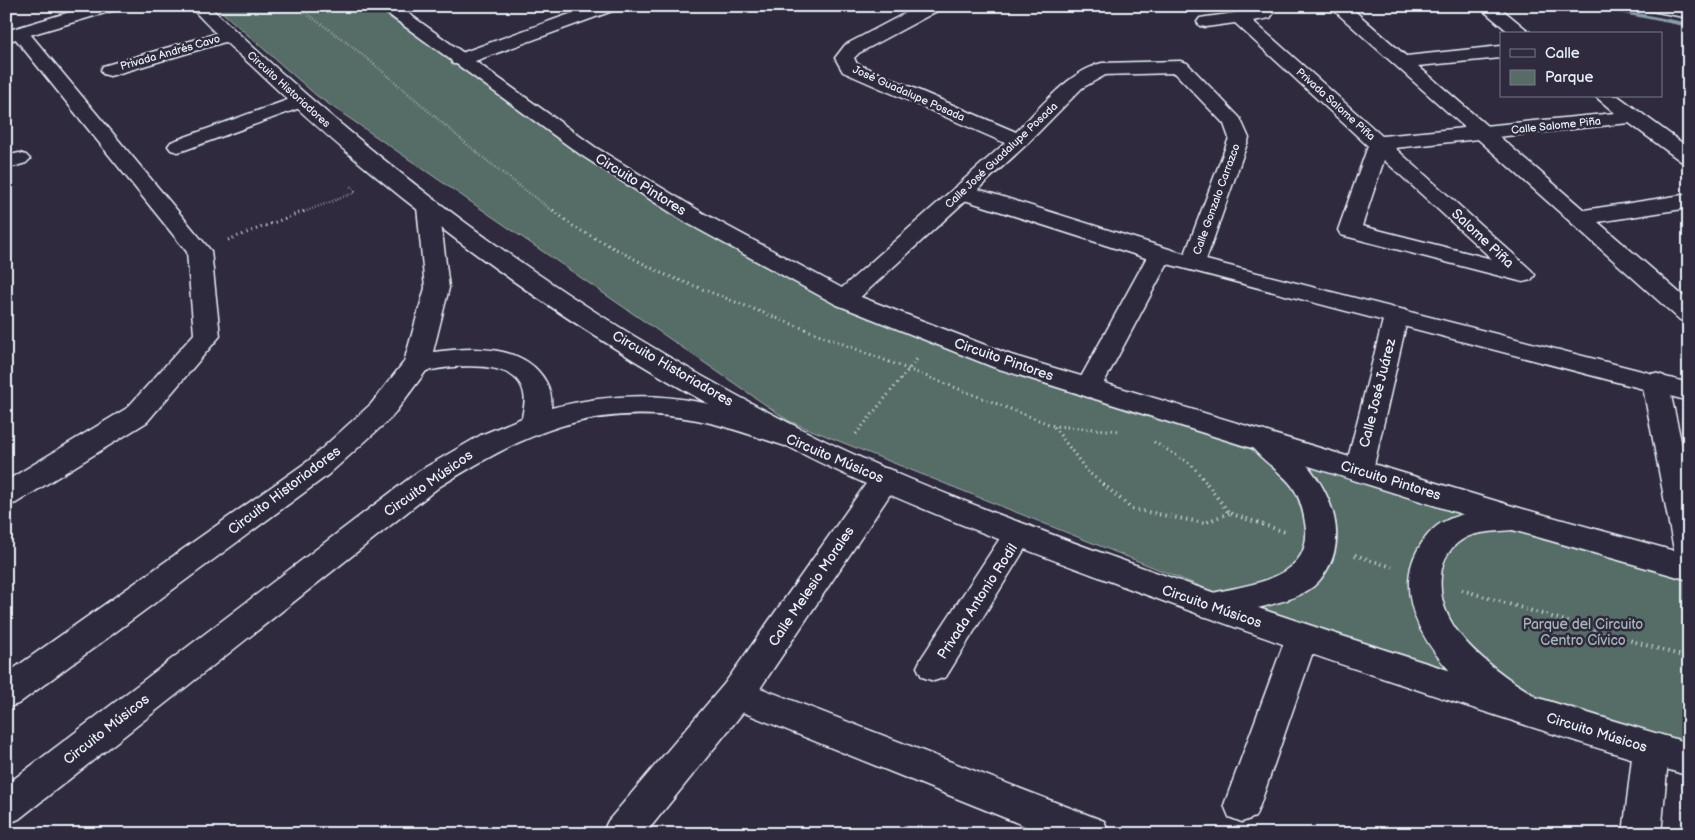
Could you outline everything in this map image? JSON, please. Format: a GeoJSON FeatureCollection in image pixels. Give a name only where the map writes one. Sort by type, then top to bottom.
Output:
{"type":"FeatureCollection","features":[{"type":"Feature","properties":{"kind":"street"},"geometry":{"type":"LineString","coordinates":[[6,495],[137,415],[207,336],[199,251],[13,35],[109,6]]}},
{"type":"Feature","properties":{"kind":"street","name":"Circuito Historiadores"},"geometry":{"type":"LineString","coordinates":[[199,6],[301,100],[428,207],[538,287],[662,363],[798,439]]}},
{"type":"Feature","properties":{"kind":"street","name":"Circuito Pintores"},"geometry":{"type":"LineString","coordinates":[[386,6],[588,151],[678,208],[844,299],[1002,361],[1516,519],[1689,568]]}},
{"type":"Feature","properties":{"kind":"street"},"geometry":{"type":"LineString","coordinates":[[460,60],[609,6]]}},
{"type":"Feature","properties":{"kind":"street","name":"José Guadalupe Posada"},"geometry":{"type":"LineString","coordinates":[[933,6],[852,49],[844,58],[850,68],[1019,141]]}},
{"type":"Feature","properties":{"kind":"street"},"geometry":{"type":"LineString","coordinates":[[1338,6],[1689,314]]}},
{"type":"Feature","properties":{"kind":"street"},"geometry":{"type":"LineString","coordinates":[[1487,6],[1520,32]]}},
{"type":"Feature","properties":{"kind":"street"},"geometry":{"type":"LineString","coordinates":[[1652,6],[1689,13]]}},
{"type":"Feature","properties":{"kind":"street"},"geometry":{"type":"LineString","coordinates":[[1206,22],[1264,14]]}},
{"type":"Feature","properties":{"kind":"street","name":"Privada Salome Piña"},"geometry":{"type":"LineString","coordinates":[[1239,18],[1379,143],[1480,132]]}},
{"type":"Feature","properties":{"kind":"street","name":"Privada Andrés Cavo"},"geometry":{"type":"LineString","coordinates":[[110,70],[229,35]]}},
{"type":"Feature","properties":{"kind":"street"},"geometry":{"type":"LineString","coordinates":[[1402,62],[1500,52]]}},
{"type":"Feature","properties":{"kind":"street","name":"Calle José Guadalupe Posada"},"geometry":{"type":"LineString","coordinates":[[844,299],[1019,141],[1075,84],[1102,68],[1180,66]]}},
{"type":"Feature","properties":{"kind":"street","name":"Calle Gonzalo Carrazco"},"geometry":{"type":"LineString","coordinates":[[1180,66],[1233,122],[1239,138],[1193,263]]}},
{"type":"Feature","properties":{"kind":"street"},"geometry":{"type":"LineString","coordinates":[[1608,98],[1689,158]]}},
{"type":"Feature","properties":{"kind":"street"},"geometry":{"type":"LineString","coordinates":[[178,146],[301,100]]}},
{"type":"Feature","properties":{"kind":"street","name":"Calle Salome Piña"},"geometry":{"type":"LineString","coordinates":[[1480,132],[1632,117]]}},
{"type":"Feature","properties":{"kind":"street","name":"Salome Piña"},"geometry":{"type":"LineString","coordinates":[[1379,143],[1508,262],[1523,275],[1349,230],[1379,143]]}},
{"type":"Feature","properties":{"kind":"street"},"geometry":{"type":"LineString","coordinates":[[963,192],[1160,255],[1689,392]]}},
{"type":"Feature","properties":{"kind":"street"},"geometry":{"type":"LineString","coordinates":[[1578,218],[1689,201]]}},
{"type":"Feature","properties":{"kind":"street","name":"Circuito Historiadores"},"geometry":{"type":"LineString","coordinates":[[6,693],[318,468],[381,411],[417,364],[437,288],[428,207]]}},
{"type":"Feature","properties":{"kind":"street"},"geometry":{"type":"LineString","coordinates":[[1088,388],[1160,255]]}},
{"type":"Feature","properties":{"kind":"street","name":"Calle José Juárez"},"geometry":{"type":"LineString","coordinates":[[1359,470],[1396,316]]}},
{"type":"Feature","properties":{"kind":"street"},"geometry":{"type":"LineString","coordinates":[[417,364],[465,358],[487,359],[521,369],[533,380],[538,393],[535,421]]}},
{"type":"Feature","properties":{"kind":"street"},"geometry":{"type":"LineString","coordinates":[[1655,382],[1689,550]]}},
{"type":"Feature","properties":{"kind":"street","name":"Circuito Músicos"},"geometry":{"type":"LineString","coordinates":[[6,806],[429,479],[480,446],[535,421],[583,408],[638,405],[687,409],[798,439],[884,479],[1019,534],[1209,606],[1528,710],[1689,760]]}},
{"type":"Feature","properties":{"kind":"street"},"geometry":{"type":"LineString","coordinates":[[1209,606],[1285,587],[1306,573],[1321,544],[1320,514],[1307,484],[1289,463],[1261,440]]}},
{"type":"Feature","properties":{"kind":"street","name":"Calle Melesio Morales"},"geometry":{"type":"LineString","coordinates":[[621,834],[737,694],[884,479]]}},
{"type":"Feature","properties":{"kind":"street"},"geometry":{"type":"LineString","coordinates":[[1516,519],[1476,523],[1456,529],[1440,540],[1429,557],[1423,577],[1423,586],[1430,612],[1455,653],[1475,674],[1528,710]]}},
{"type":"Feature","properties":{"kind":"street","name":"Privada Antonio Rodil"},"geometry":{"type":"LineString","coordinates":[[934,667],[1019,534]]}},
{"type":"Feature","properties":{"kind":"street"},"geometry":{"type":"LineString","coordinates":[[1242,805],[1302,637]]}},
{"type":"Feature","properties":{"kind":"street"},"geometry":{"type":"LineString","coordinates":[[737,694],[1091,834]]}},
{"type":"Feature","properties":{"kind":"street"},"geometry":{"type":"LineString","coordinates":[[1642,834],[1651,748]]}},
{"type":"Feature","properties":{"kind":"path"},"geometry":{"type":"LineString","coordinates":[[294,6],[318,21],[378,66],[463,141],[574,227],[661,273],[1054,426],[1129,432]]}},
{"type":"Feature","properties":{"kind":"path"},"geometry":{"type":"LineString","coordinates":[[199,251],[356,192]]}},
{"type":"Feature","properties":{"kind":"path"},"geometry":{"type":"LineString","coordinates":[[836,457],[936,335]]}},
{"type":"Feature","properties":{"kind":"path"},"geometry":{"type":"LineString","coordinates":[[1054,426],[1087,471],[1132,509],[1204,523],[1229,513],[1191,464],[1146,437]]}},
{"type":"Feature","properties":{"kind":"green space","name":"Parque del Circuito Centro Cívico"},"geometry":{"type":"Polygon","coordinates":[[[215,6],[373,6],[583,151],[835,303],[994,367],[1689,578],[1689,750],[1354,648],[789,421],[317,96],[215,6]]]}},
{"type":"Feature","properties":{"kind":"waterway"},"geometry":{"type":"LineString","coordinates":[[1587,6],[1689,25]]}}]}
